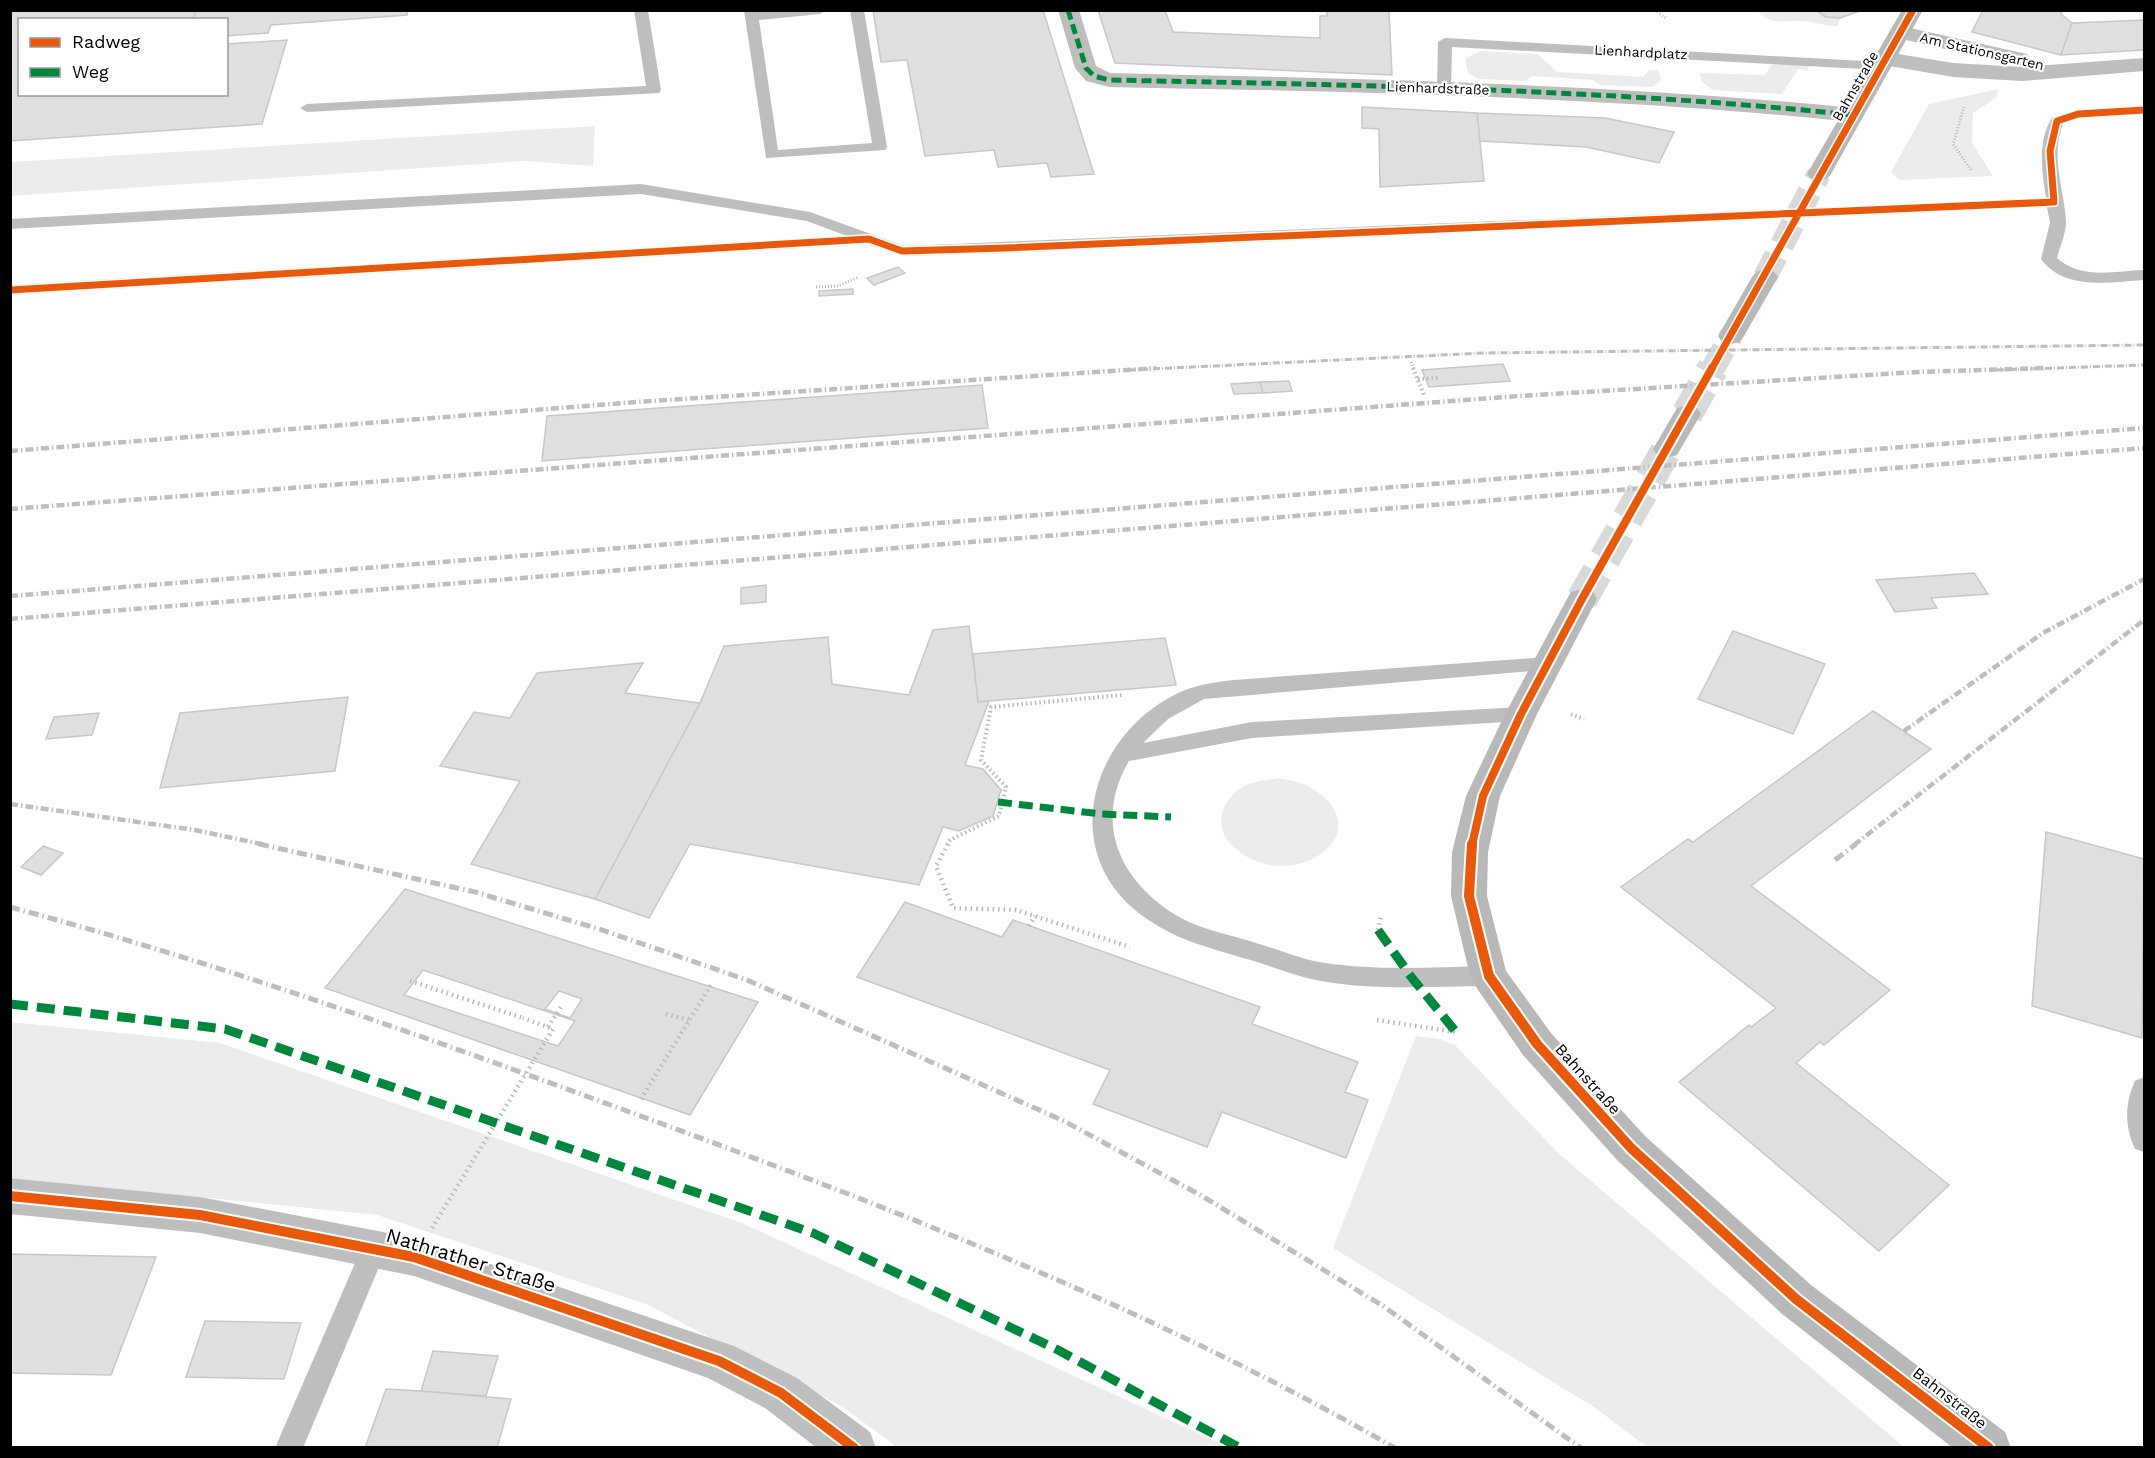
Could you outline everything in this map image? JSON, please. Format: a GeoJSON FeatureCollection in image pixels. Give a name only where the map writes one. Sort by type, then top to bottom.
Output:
{"type":"FeatureCollection","features":[{"type":"Feature","properties":{"kind":"main road","name":"Bahnstraße"},"geometry":{"type":"LineString","coordinates":[[1819,174],[1913,10]]}},
{"type":"Feature","properties":{"kind":"main road"},"geometry":{"type":"LineString","coordinates":[[1731,336],[1764,277]]}},
{"type":"Feature","properties":{"kind":"main road"},"geometry":{"type":"LineString","coordinates":[[1667,449],[1687,414]]}},
{"type":"Feature","properties":{"kind":"main road","name":"Bahnstraße"},"geometry":{"type":"LineString","coordinates":[[1582,599],[1521,714],[1483,796],[1470,852],[1469,896],[1489,976],[1537,1044],[1631,1149],[1796,1299],[1989,1448]]}},
{"type":"Feature","properties":{"kind":"street","name":"Lienhardstraße"},"geometry":{"type":"LineString","coordinates":[[1068,10],[1086,68],[1094,76],[1109,80],[1444,87],[1684,99],[1853,115]]}},
{"type":"Feature","properties":{"kind":"street","name":"Am Stationsgarten"},"geometry":{"type":"LineString","coordinates":[[1901,32],[2062,69]]}},
{"type":"Feature","properties":{"kind":"street","name":"Am Stationsgarten"},"geometry":{"type":"LineString","coordinates":[[1884,63],[1982,73],[2022,74],[2062,69],[2145,65]]}},
{"type":"Feature","properties":{"kind":"street","name":"Nathrather Straße"},"geometry":{"type":"LineString","coordinates":[[10,1196],[200,1215],[414,1257],[719,1361],[780,1393],[854,1448]]}},
{"type":"Feature","properties":{"kind":"lane"},"geometry":{"type":"LineString","coordinates":[[307,108],[654,90],[641,10]]}},
{"type":"Feature","properties":{"kind":"lane"},"geometry":{"type":"LineString","coordinates":[[820,10],[752,14],[771,155],[880,147],[857,10]]}},
{"type":"Feature","properties":{"kind":"lane","name":"Lienhardplatz"},"geometry":{"type":"LineString","coordinates":[[1444,87],[1445,42],[1884,63]]}},
{"type":"Feature","properties":{"kind":"lane"},"geometry":{"type":"LineString","coordinates":[[2145,110],[2078,114],[2057,121],[2054,128],[2049,169],[2058,223],[2049,259],[2055,267],[2068,274],[2087,277],[2145,275]]}},
{"type":"Feature","properties":{"kind":"lane"},"geometry":{"type":"LineString","coordinates":[[10,224],[641,189],[810,217],[902,251],[1773,216],[2054,202]]}},
{"type":"Feature","properties":{"kind":"lane"},"geometry":{"type":"LineString","coordinates":[[10,290],[869,239]]}},
{"type":"Feature","properties":{"kind":"lane"},"geometry":{"type":"LineString","coordinates":[[1489,976],[1412,978],[1324,972],[1193,933],[1171,922],[1131,892],[1112,869],[1103,842],[1101,814],[1107,780],[1122,755],[1157,716],[1193,695],[1361,676],[1548,664]]}},
{"type":"Feature","properties":{"kind":"lane"},"geometry":{"type":"LineString","coordinates":[[1122,755],[1252,730],[1521,714]]}},
{"type":"Feature","properties":{"kind":"lane"},"geometry":{"type":"LineString","coordinates":[[2145,1088],[2138,1102],[2145,1141]]}},
{"type":"Feature","properties":{"kind":"lane","name":"Nathrather Straße"},"geometry":{"type":"LineString","coordinates":[[290,1448],[375,1248]]}},
{"type":"Feature","properties":{"kind":"path"},"geometry":{"type":"LineString","coordinates":[[1655,10],[1669,21]]}},
{"type":"Feature","properties":{"kind":"path"},"geometry":{"type":"LineString","coordinates":[[1966,106],[1962,109],[1953,144],[1975,176]]}},
{"type":"Feature","properties":{"kind":"path"},"geometry":{"type":"LineString","coordinates":[[1411,362],[1424,395]]}},
{"type":"Feature","properties":{"kind":"path"},"geometry":{"type":"LineString","coordinates":[[1418,379],[1438,378]]}},
{"type":"Feature","properties":{"kind":"path"},"geometry":{"type":"LineString","coordinates":[[1125,695],[991,707],[981,760],[1006,787],[999,816],[950,840],[936,866],[952,908],[1016,910],[1133,947]]}},
{"type":"Feature","properties":{"kind":"path"},"geometry":{"type":"LineString","coordinates":[[1029,926],[1035,916]]}},
{"type":"Feature","properties":{"kind":"path"},"geometry":{"type":"LineString","coordinates":[[1378,930],[1382,916]]}},
{"type":"Feature","properties":{"kind":"path"},"geometry":{"type":"LineString","coordinates":[[410,981],[553,1029],[432,1228]]}},
{"type":"Feature","properties":{"kind":"path"},"geometry":{"type":"LineString","coordinates":[[641,1099],[712,983]]}},
{"type":"Feature","properties":{"kind":"path"},"geometry":{"type":"LineString","coordinates":[[548,1027],[564,1004]]}},
{"type":"Feature","properties":{"kind":"path"},"geometry":{"type":"LineString","coordinates":[[666,1014],[689,1020]]}},
{"type":"Feature","properties":{"kind":"path"},"geometry":{"type":"LineString","coordinates":[[1375,1020],[1456,1032]]}},
{"type":"Feature","properties":{"kind":"shaded area"},"geometry":{"type":"Polygon","coordinates":[[[1757,11],[1815,11],[1826,17],[1840,18],[1838,26],[1805,21],[1780,22],[1769,19],[1757,11]]]}},
{"type":"Feature","properties":{"kind":"shaded area"},"geometry":{"type":"Polygon","coordinates":[[[1480,51],[1538,54],[1557,72],[1643,77],[1649,70],[1658,70],[1661,80],[1653,87],[1600,85],[1593,80],[1531,76],[1526,81],[1478,79],[1468,73],[1465,59],[1480,51]]]}},
{"type":"Feature","properties":{"kind":"shaded area"},"geometry":{"type":"Polygon","coordinates":[[[1794,63],[1809,66],[1807,71],[1798,69],[1782,94],[1713,90],[1702,82],[1700,73],[1765,75],[1772,64],[1794,63]]]}},
{"type":"Feature","properties":{"kind":"shaded area"},"geometry":{"type":"Polygon","coordinates":[[[1998,89],[1996,98],[1973,113],[1972,143],[1993,176],[1899,180],[1891,172],[1929,104],[1998,89]]]}},
{"type":"Feature","properties":{"kind":"shaded area"},"geometry":{"type":"Polygon","coordinates":[[[595,126],[593,166],[524,161],[11,196],[11,162],[595,126]]]}},
{"type":"Feature","properties":{"kind":"shaded area"},"geometry":{"type":"Polygon","coordinates":[[[1280,778],[1310,787],[1331,805],[1338,824],[1334,841],[1320,855],[1300,864],[1276,866],[1252,859],[1230,843],[1221,826],[1224,808],[1235,792],[1252,783],[1280,778]]]}},
{"type":"Feature","properties":{"kind":"shaded area"},"geometry":{"type":"Polygon","coordinates":[[[10,1022],[220,1043],[742,1223],[1228,1447],[897,1447],[843,1407],[646,1304],[377,1215],[11,1178],[10,1022]]]}},
{"type":"Feature","properties":{"kind":"shaded area"},"geometry":{"type":"Polygon","coordinates":[[[1416,1036],[1440,1039],[1455,1045],[1558,1153],[1904,1447],[1647,1447],[1594,1407],[1333,1248],[1416,1036]]]}},
{"type":"Feature","properties":{"kind":"building"},"geometry":{"type":"Polygon","coordinates":[[[10,10],[196,10],[194,18],[18,18],[18,96],[228,96],[228,44],[287,40],[262,124],[10,141],[10,10]]]}},
{"type":"Feature","properties":{"kind":"building"},"geometry":{"type":"Polygon","coordinates":[[[196,10],[408,10],[407,15],[271,25],[268,33],[228,36],[228,18],[194,18],[196,10]]]}},
{"type":"Feature","properties":{"kind":"building"},"geometry":{"type":"Polygon","coordinates":[[[873,10],[1043,10],[1094,174],[1051,177],[1047,163],[998,167],[994,150],[925,156],[907,60],[881,62],[873,10]]]}},
{"type":"Feature","properties":{"kind":"building"},"geometry":{"type":"Polygon","coordinates":[[[1098,10],[1165,10],[1173,32],[1320,38],[1320,16],[1327,16],[1327,10],[1389,10],[1392,75],[1115,63],[1098,10]]]}},
{"type":"Feature","properties":{"kind":"building"},"geometry":{"type":"Polygon","coordinates":[[[1815,10],[1854,10],[1857,12],[1840,18],[1826,17],[1815,10]]]}},
{"type":"Feature","properties":{"kind":"building"},"geometry":{"type":"Polygon","coordinates":[[[1983,10],[2062,10],[2061,14],[2072,23],[2061,55],[1972,32],[1983,10]]]}},
{"type":"Feature","properties":{"kind":"building"},"geometry":{"type":"Polygon","coordinates":[[[2144,20],[2144,50],[2061,55],[2072,23],[2144,20]]]}},
{"type":"Feature","properties":{"kind":"building"},"geometry":{"type":"Polygon","coordinates":[[[1362,107],[1477,113],[1484,181],[1380,187],[1379,129],[1362,128],[1362,107]]]}},
{"type":"Feature","properties":{"kind":"building"},"geometry":{"type":"Polygon","coordinates":[[[1477,113],[1605,118],[1674,132],[1659,163],[1586,147],[1480,141],[1477,113]]]}},
{"type":"Feature","properties":{"kind":"building"},"geometry":{"type":"Polygon","coordinates":[[[898,267],[905,273],[874,285],[867,278],[898,267]]]}},
{"type":"Feature","properties":{"kind":"building"},"geometry":{"type":"Polygon","coordinates":[[[853,289],[853,294],[819,296],[819,291],[853,289]]]}},
{"type":"Feature","properties":{"kind":"building"},"geometry":{"type":"Polygon","coordinates":[[[1503,364],[1510,381],[1429,387],[1422,370],[1503,364]]]}},
{"type":"Feature","properties":{"kind":"building"},"geometry":{"type":"Polygon","coordinates":[[[1289,381],[1292,391],[1263,393],[1260,382],[1289,381]]]}},
{"type":"Feature","properties":{"kind":"building"},"geometry":{"type":"Polygon","coordinates":[[[1260,382],[1263,393],[1234,394],[1231,384],[1260,382]]]}},
{"type":"Feature","properties":{"kind":"building"},"geometry":{"type":"Polygon","coordinates":[[[982,385],[988,428],[542,461],[547,416],[982,385]]]}},
{"type":"Feature","properties":{"kind":"building"},"geometry":{"type":"Polygon","coordinates":[[[1974,573],[1988,594],[1931,598],[1937,608],[1895,612],[1876,580],[1974,573]]]}},
{"type":"Feature","properties":{"kind":"building"},"geometry":{"type":"Polygon","coordinates":[[[766,585],[766,602],[741,604],[741,588],[766,585]]]}},
{"type":"Feature","properties":{"kind":"building"},"geometry":{"type":"Polygon","coordinates":[[[969,626],[978,702],[989,701],[965,765],[983,769],[1001,790],[993,816],[959,831],[943,827],[919,885],[690,844],[649,918],[595,899],[700,703],[724,646],[828,637],[832,684],[909,695],[933,630],[969,626]]]}},
{"type":"Feature","properties":{"kind":"building"},"geometry":{"type":"Polygon","coordinates":[[[1733,631],[1825,664],[1793,734],[1698,699],[1733,631]]]}},
{"type":"Feature","properties":{"kind":"building"},"geometry":{"type":"Polygon","coordinates":[[[1165,638],[1176,685],[978,702],[973,654],[1165,638]]]}},
{"type":"Feature","properties":{"kind":"building"},"geometry":{"type":"Polygon","coordinates":[[[643,663],[625,693],[700,703],[595,899],[471,864],[520,781],[440,766],[474,712],[510,718],[537,673],[643,663]]]}},
{"type":"Feature","properties":{"kind":"building"},"geometry":{"type":"Polygon","coordinates":[[[348,697],[335,771],[160,788],[180,713],[348,697]]]}},
{"type":"Feature","properties":{"kind":"building"},"geometry":{"type":"Polygon","coordinates":[[[1873,711],[1931,749],[1751,886],[1890,990],[1824,1045],[1820,1042],[1796,1063],[1949,1185],[1879,1251],[1679,1082],[1749,1025],[1751,1027],[1776,1008],[1621,887],[1688,839],[1693,842],[1873,711]]]}},
{"type":"Feature","properties":{"kind":"building"},"geometry":{"type":"Polygon","coordinates":[[[99,713],[92,735],[46,739],[54,717],[99,713]]]}},
{"type":"Feature","properties":{"kind":"building"},"geometry":{"type":"Polygon","coordinates":[[[2046,832],[2144,859],[2142,1038],[2032,1006],[2046,832]]]}},
{"type":"Feature","properties":{"kind":"building"},"geometry":{"type":"Polygon","coordinates":[[[43,846],[63,853],[41,875],[21,867],[43,846]]]}},
{"type":"Feature","properties":{"kind":"building"},"geometry":{"type":"Polygon","coordinates":[[[405,889],[758,1002],[690,1115],[325,988],[405,889]],[[423,970],[404,995],[558,1046],[575,1021],[423,970]]]}},
{"type":"Feature","properties":{"kind":"building"},"geometry":{"type":"Polygon","coordinates":[[[905,902],[1002,937],[1013,920],[1260,1007],[1252,1024],[1358,1062],[1345,1092],[1368,1100],[1346,1158],[1222,1112],[1207,1147],[1093,1104],[1110,1070],[857,977],[905,902]]]}},
{"type":"Feature","properties":{"kind":"building"},"geometry":{"type":"Polygon","coordinates":[[[559,991],[582,999],[570,1018],[545,1009],[559,991]]]}},
{"type":"Feature","properties":{"kind":"building"},"geometry":{"type":"Polygon","coordinates":[[[10,1254],[156,1257],[111,1375],[10,1373],[10,1254]]]}},
{"type":"Feature","properties":{"kind":"building"},"geometry":{"type":"Polygon","coordinates":[[[205,1321],[301,1323],[284,1379],[186,1377],[205,1321]]]}},
{"type":"Feature","properties":{"kind":"building"},"geometry":{"type":"Polygon","coordinates":[[[433,1351],[498,1356],[486,1396],[421,1391],[433,1351]]]}},
{"type":"Feature","properties":{"kind":"building"},"geometry":{"type":"Polygon","coordinates":[[[386,1389],[511,1399],[497,1448],[365,1448],[386,1389]]]}},
{"type":"Feature","properties":{"kind":"tunnel"},"geometry":{"type":"LineString","coordinates":[[1765,277],[1819,174]]}},
{"type":"Feature","properties":{"kind":"tunnel"},"geometry":{"type":"LineString","coordinates":[[1712,370],[1731,336]]}},
{"type":"Feature","properties":{"kind":"tunnel"},"geometry":{"type":"LineString","coordinates":[[1687,414],[1713,368]]}},
{"type":"Feature","properties":{"kind":"tunnel"},"geometry":{"type":"LineString","coordinates":[[1582,599],[1667,449]]}},
{"type":"Feature","properties":{"kind":"railway"},"geometry":{"type":"LineString","coordinates":[[1129,370],[1484,353],[2144,345]]}},
{"type":"Feature","properties":{"kind":"railway"},"geometry":{"type":"LineString","coordinates":[[1997,370],[2144,365]]}},
{"type":"Feature","properties":{"kind":"railway"},"geometry":{"type":"LineString","coordinates":[[10,451],[637,402],[1156,368]]}},
{"type":"Feature","properties":{"kind":"railway"},"geometry":{"type":"LineString","coordinates":[[10,509],[1519,396],[1918,372],[2045,368]]}},
{"type":"Feature","properties":{"kind":"railway"},"geometry":{"type":"LineString","coordinates":[[10,596],[2144,428]]}},
{"type":"Feature","properties":{"kind":"railway"},"geometry":{"type":"LineString","coordinates":[[10,619],[2144,448]]}},
{"type":"Feature","properties":{"kind":"railway"},"geometry":{"type":"LineString","coordinates":[[1904,731],[2043,633],[2144,579]]}},
{"type":"Feature","properties":{"kind":"railway"},"geometry":{"type":"LineString","coordinates":[[1854,845],[2144,620]]}},
{"type":"Feature","properties":{"kind":"railway"},"geometry":{"type":"LineString","coordinates":[[10,804],[195,830],[266,845]]}},
{"type":"Feature","properties":{"kind":"railway"},"geometry":{"type":"LineString","coordinates":[[259,844],[475,892],[602,930],[747,980],[1064,1121],[1202,1196],[1383,1306],[1581,1448]]}},
{"type":"Feature","properties":{"kind":"railway"},"geometry":{"type":"LineString","coordinates":[[1835,860],[1856,844]]}},
{"type":"Feature","properties":{"kind":"railway"},"geometry":{"type":"LineString","coordinates":[[10,907],[168,953],[325,1003],[830,1187],[1023,1265],[1118,1307],[1212,1351],[1395,1448]]}},
{"type":"Feature","properties":{"kind":"marked path"},"geometry":{"type":"LineString","coordinates":[[1068,10],[1086,68],[1094,76],[1109,80],[1574,93],[1760,105],[1853,115]]}},
{"type":"Feature","properties":{"kind":"marked path"},"geometry":{"type":"LineString","coordinates":[[998,802],[1101,814],[1171,817]]}},
{"type":"Feature","properties":{"kind":"marked path"},"geometry":{"type":"LineString","coordinates":[[1378,930],[1412,978],[1456,1032]]}},
{"type":"Feature","properties":{"kind":"marked path"},"geometry":{"type":"LineString","coordinates":[[10,1004],[225,1029],[813,1233],[1058,1350],[1240,1448]]}},
{"type":"Feature","properties":{"kind":"cycle path"},"geometry":{"type":"LineString","coordinates":[[1913,10],[1582,599],[1521,714],[1483,796],[1470,852],[1469,896],[1489,976],[1537,1044],[1631,1148],[1796,1299],[1989,1448]]}},
{"type":"Feature","properties":{"kind":"cycle path"},"geometry":{"type":"LineString","coordinates":[[10,290],[869,239],[902,251],[1006,248],[2054,202],[2050,151],[2053,130],[2057,121],[2078,114],[2144,110]]}},
{"type":"Feature","properties":{"kind":"cycle path"},"geometry":{"type":"LineString","coordinates":[[10,1196],[200,1215],[414,1257],[719,1361],[781,1393],[854,1448]]}}]}
